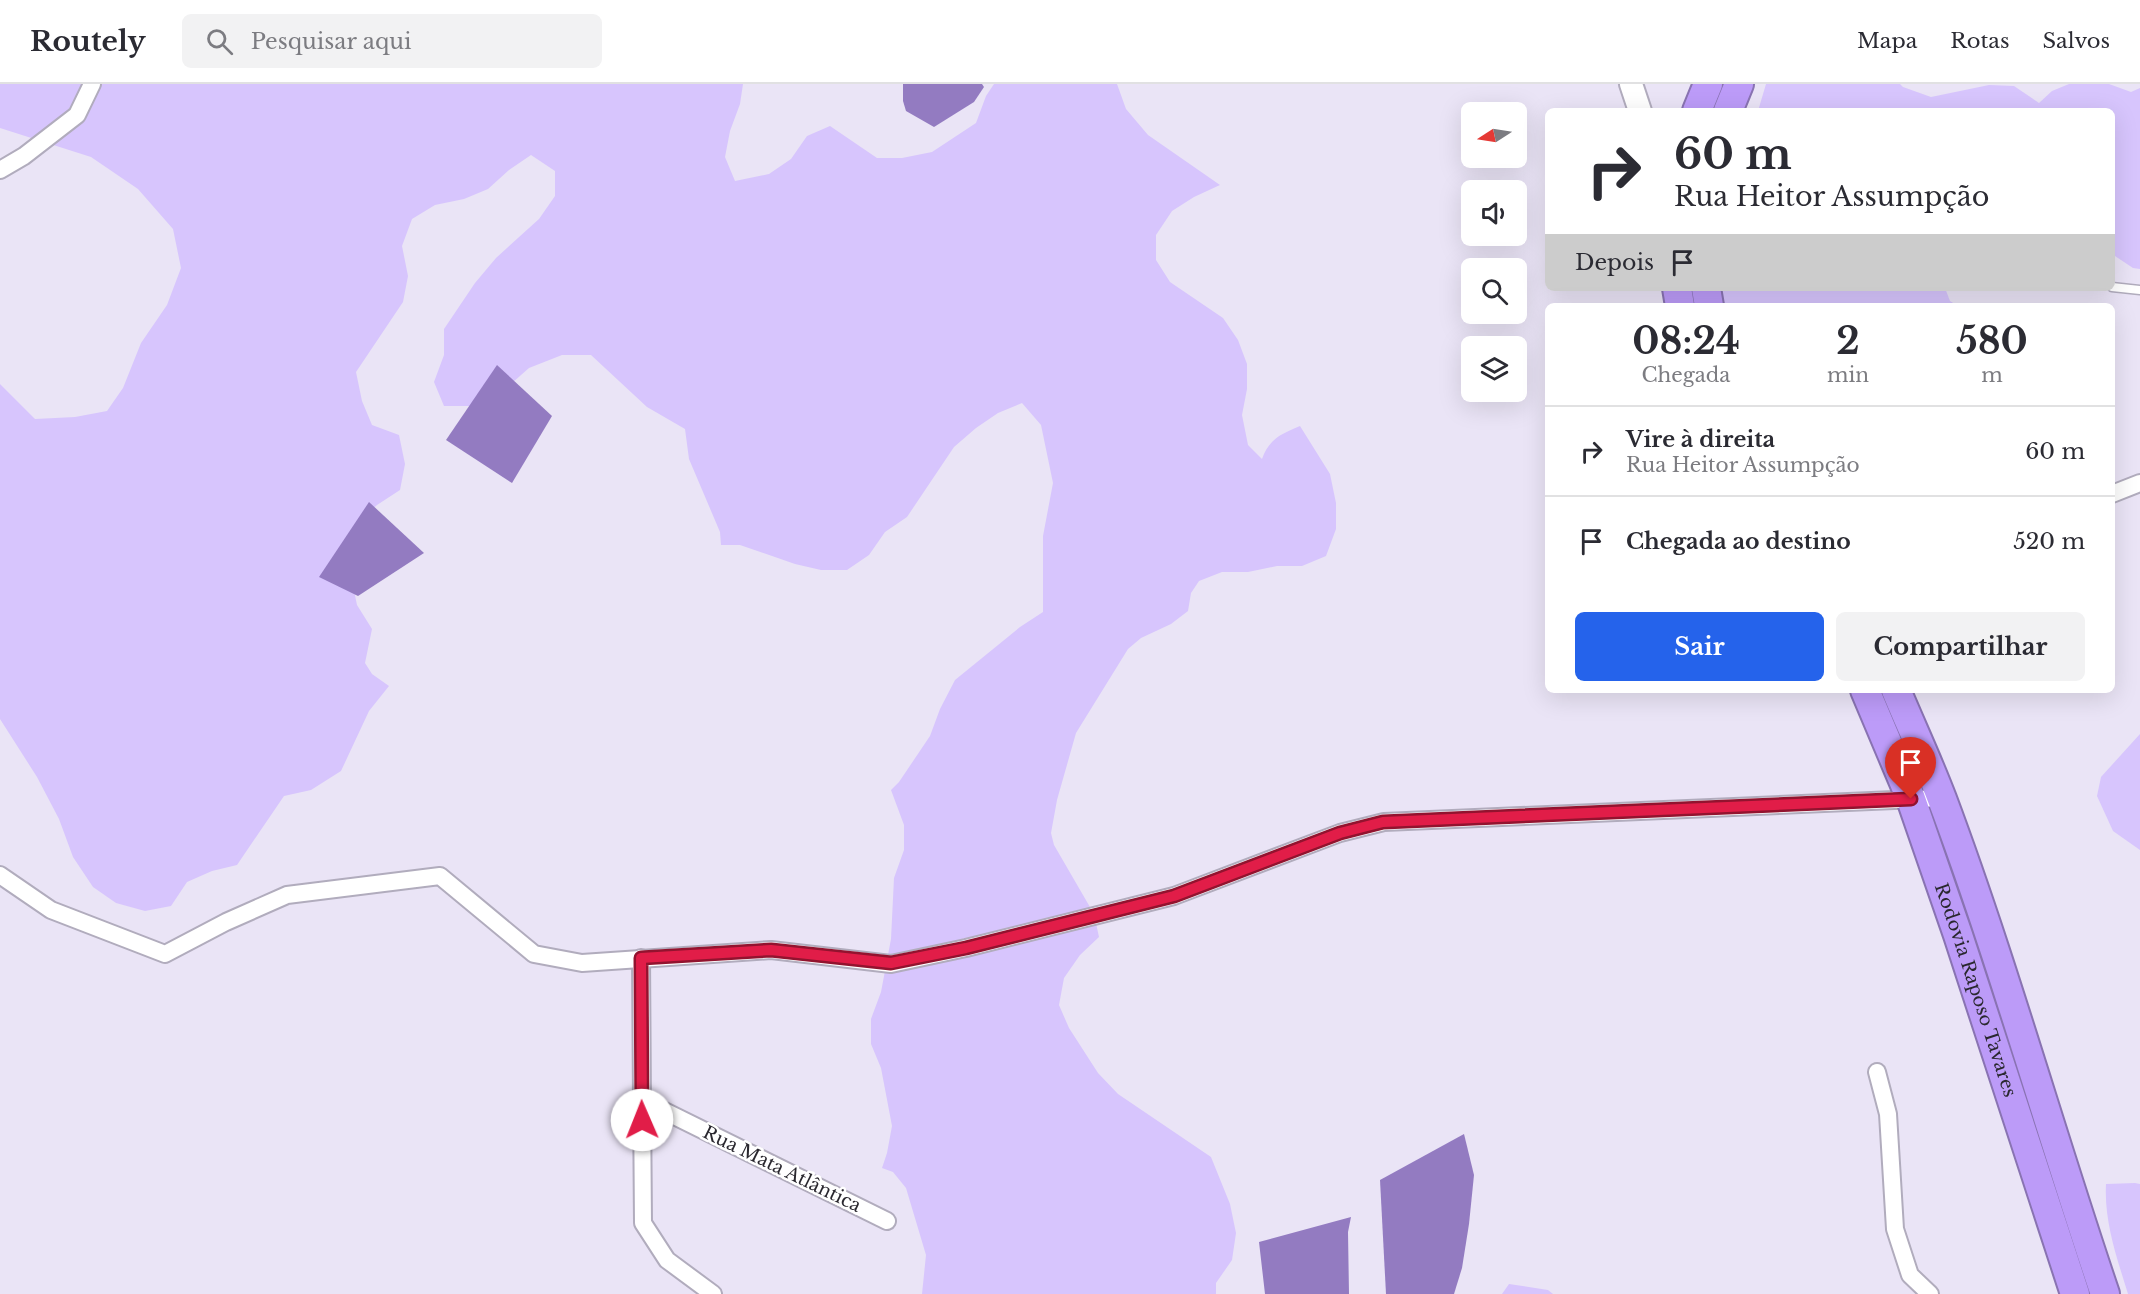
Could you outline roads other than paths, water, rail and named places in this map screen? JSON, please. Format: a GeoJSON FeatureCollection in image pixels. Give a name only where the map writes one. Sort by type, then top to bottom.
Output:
{"type":"FeatureCollection","features":[{"type":"Feature","properties":{"kind":"highway"},"geometry":{"type":"LineString","coordinates":[[1698,108],[1708,84]]}},
{"type":"Feature","properties":{"kind":"highway"},"geometry":{"type":"LineString","coordinates":[[1729,108],[1739,84]]}},
{"type":"Feature","properties":{"kind":"highway","name":"Rodovia Raposo Tavares"},"geometry":{"type":"LineString","coordinates":[[1866,693],[1911,799],[1962,945],[2075,1294]]}},
{"type":"Feature","properties":{"kind":"highway","name":"Rodovia Raposo Tavares"},"geometry":{"type":"LineString","coordinates":[[1897,693],[1941,798],[2020,1026],[2067,1183],[2105,1294]]}},
{"type":"Feature","properties":{"kind":"street"},"geometry":{"type":"LineString","coordinates":[[0,170],[24,156],[77,115],[92,84]]}},
{"type":"Feature","properties":{"kind":"street"},"geometry":{"type":"LineString","coordinates":[[1631,84],[1639,108]]}},
{"type":"Feature","properties":{"kind":"street"},"geometry":{"type":"LineString","coordinates":[[2115,493],[2140,483]]}},
{"type":"Feature","properties":{"kind":"street"},"geometry":{"type":"LineString","coordinates":[[0,875],[51,910],[165,954],[226,922],[287,896],[440,876],[534,954],[582,963],[771,950],[891,963],[966,948],[1174,896],[1340,833],[1383,822],[1941,798]]}},
{"type":"Feature","properties":{"kind":"street"},"geometry":{"type":"LineString","coordinates":[[641,958],[643,1222],[667,1260],[712,1294]]}},
{"type":"Feature","properties":{"kind":"street"},"geometry":{"type":"LineString","coordinates":[[1877,1072],[1888,1114],[1895,1229],[1910,1275],[1930,1294]]}},
{"type":"Feature","properties":{"kind":"street","name":"Rua Mata Atlântica"},"geometry":{"type":"LineString","coordinates":[[642,1100],[887,1221]]}},
{"type":"Feature","properties":{"kind":"lane"},"geometry":{"type":"LineString","coordinates":[[2115,287],[2140,290]]}}]}
